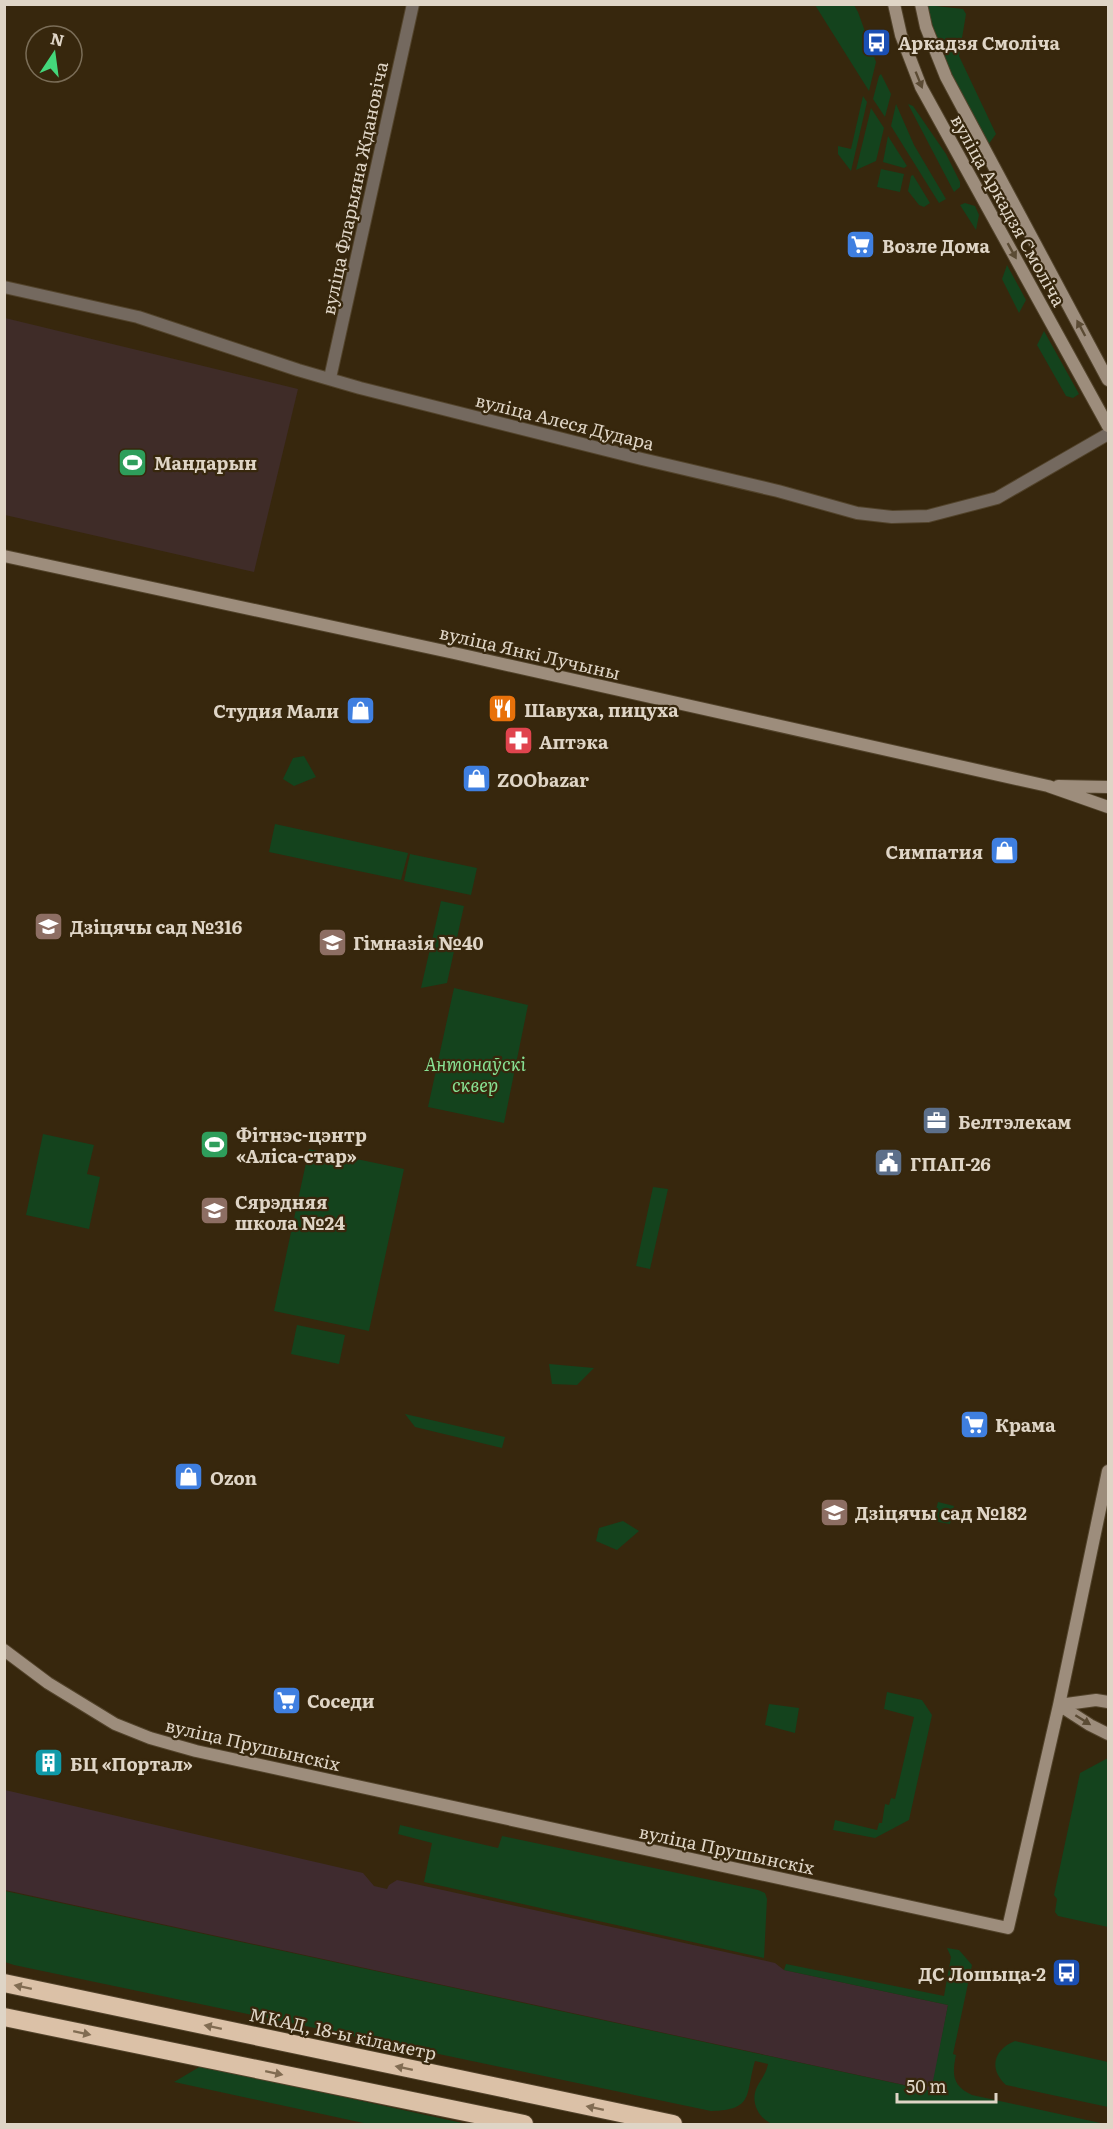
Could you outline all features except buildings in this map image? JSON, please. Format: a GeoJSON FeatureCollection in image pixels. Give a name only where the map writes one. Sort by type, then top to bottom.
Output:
{"type":"FeatureCollection","features":[{"type":"Feature","properties":{"kind":"highway","name":"МКАД, 18-ы кіламетр"},"geometry":{"type":"LineString","coordinates":[[4,1983],[673,2124]]}},
{"type":"Feature","properties":{"kind":"highway"},"geometry":{"type":"LineString","coordinates":[[4,2017],[525,2124]]}},
{"type":"Feature","properties":{"kind":"main road","name":"вуліца Аркадзя Смоліча"},"geometry":{"type":"LineString","coordinates":[[894,4],[901,35],[921,87],[1108,426]]}},
{"type":"Feature","properties":{"kind":"main road","name":"вуліца Аркадзя Смоліча"},"geometry":{"type":"LineString","coordinates":[[921,4],[926,27],[946,77],[1108,380]]}},
{"type":"Feature","properties":{"kind":"main road","name":"вуліца Янкі Лучыны"},"geometry":{"type":"LineString","coordinates":[[4,556],[454,653],[1048,786],[1108,807]]}},
{"type":"Feature","properties":{"kind":"main road","name":"вуліца Янкі Лучыны"},"geometry":{"type":"LineString","coordinates":[[1048,786],[1108,787]]}},
{"type":"Feature","properties":{"kind":"main road","name":"вуліца Прушынскіх"},"geometry":{"type":"LineString","coordinates":[[4,1650],[48,1683],[115,1724],[150,1738],[196,1751],[1008,1928],[1059,1705],[1108,1471]]}},
{"type":"Feature","properties":{"kind":"main road"},"geometry":{"type":"LineString","coordinates":[[1059,1705],[1096,1700],[1108,1702]]}},
{"type":"Feature","properties":{"kind":"main road"},"geometry":{"type":"LineString","coordinates":[[1059,1705],[1108,1734]]}},
{"type":"Feature","properties":{"kind":"street","name":"вуліца Фларыяна Ждановіча"},"geometry":{"type":"LineString","coordinates":[[330,378],[413,4]]}},
{"type":"Feature","properties":{"kind":"street","name":"вуліца Алеся Дудара"},"geometry":{"type":"LineString","coordinates":[[4,288],[138,316],[298,370],[360,388],[778,491],[857,513],[892,517],[928,516],[997,498],[1108,435]]}},
{"type":"Feature","properties":{"kind":"shaded area"},"geometry":{"type":"Polygon","coordinates":[[[5,318],[298,389],[254,572],[5,515],[5,318]]]}},
{"type":"Feature","properties":{"kind":"shaded area"},"geometry":{"type":"Polygon","coordinates":[[[5,1790],[363,1873],[374,1886],[387,1889],[397,1880],[775,1963],[784,1970],[948,2005],[932,2091],[5,1890],[5,1790]]]}},
{"type":"Feature","properties":{"kind":"green space"},"geometry":{"type":"Polygon","coordinates":[[[815,5],[854,5],[876,62],[869,91],[815,5]]]}},
{"type":"Feature","properties":{"kind":"green space"},"geometry":{"type":"Polygon","coordinates":[[[926,5],[963,9],[966,14],[959,56],[996,134],[988,145],[942,55],[926,5]]]}},
{"type":"Feature","properties":{"kind":"green space"},"geometry":{"type":"Polygon","coordinates":[[[881,74],[891,94],[885,117],[873,99],[881,74]]]}},
{"type":"Feature","properties":{"kind":"green space"},"geometry":{"type":"Polygon","coordinates":[[[863,96],[867,102],[851,171],[838,154],[838,146],[851,149],[863,96]]]}},
{"type":"Feature","properties":{"kind":"green space"},"geometry":{"type":"Polygon","coordinates":[[[896,104],[914,145],[946,199],[939,203],[891,126],[896,104]]]}},
{"type":"Feature","properties":{"kind":"green space"},"geometry":{"type":"Polygon","coordinates":[[[908,104],[913,106],[946,154],[960,182],[960,187],[954,192],[908,104]]]}},
{"type":"Feature","properties":{"kind":"green space"},"geometry":{"type":"Polygon","coordinates":[[[871,108],[884,128],[876,161],[856,170],[871,108]]]}},
{"type":"Feature","properties":{"kind":"green space"},"geometry":{"type":"Polygon","coordinates":[[[888,136],[907,166],[904,168],[883,162],[888,136]]]}},
{"type":"Feature","properties":{"kind":"green space"},"geometry":{"type":"Polygon","coordinates":[[[881,169],[904,174],[900,192],[877,187],[881,169]]]}},
{"type":"Feature","properties":{"kind":"green space"},"geometry":{"type":"Polygon","coordinates":[[[913,175],[930,203],[924,207],[919,205],[908,191],[913,175]]]}},
{"type":"Feature","properties":{"kind":"green space"},"geometry":{"type":"Polygon","coordinates":[[[965,203],[975,206],[979,215],[976,230],[960,205],[965,203]]]}},
{"type":"Feature","properties":{"kind":"green space"},"geometry":{"type":"Polygon","coordinates":[[[1007,265],[1026,300],[1019,313],[1002,279],[1007,265]]]}},
{"type":"Feature","properties":{"kind":"green space"},"geometry":{"type":"Polygon","coordinates":[[[1044,331],[1079,394],[1073,398],[1066,396],[1037,345],[1044,331]]]}},
{"type":"Feature","properties":{"kind":"green space"},"geometry":{"type":"Polygon","coordinates":[[[304,756],[316,777],[294,786],[283,779],[293,758],[304,756]]]}},
{"type":"Feature","properties":{"kind":"green space"},"geometry":{"type":"Polygon","coordinates":[[[275,824],[408,853],[401,880],[269,852],[275,824]]]}},
{"type":"Feature","properties":{"kind":"green space"},"geometry":{"type":"Polygon","coordinates":[[[410,854],[477,868],[471,895],[404,881],[410,854]]]}},
{"type":"Feature","properties":{"kind":"green space"},"geometry":{"type":"Polygon","coordinates":[[[441,901],[464,906],[447,983],[421,988],[441,901]]]}},
{"type":"Feature","properties":{"kind":"green space","name":"Антонаўскі сквер"},"geometry":{"type":"Polygon","coordinates":[[[454,988],[528,1005],[504,1123],[428,1107],[454,988]]]}},
{"type":"Feature","properties":{"kind":"green space"},"geometry":{"type":"Polygon","coordinates":[[[43,1134],[94,1145],[87,1174],[100,1177],[89,1229],[26,1215],[43,1134]]]}},
{"type":"Feature","properties":{"kind":"green space"},"geometry":{"type":"Polygon","coordinates":[[[309,1149],[404,1169],[369,1331],[274,1311],[309,1149]]]}},
{"type":"Feature","properties":{"kind":"green space"},"geometry":{"type":"Polygon","coordinates":[[[653,1187],[668,1189],[650,1269],[636,1266],[653,1187]]]}},
{"type":"Feature","properties":{"kind":"green space"},"geometry":{"type":"Polygon","coordinates":[[[297,1325],[345,1335],[339,1364],[291,1354],[297,1325]]]}},
{"type":"Feature","properties":{"kind":"green space"},"geometry":{"type":"Polygon","coordinates":[[[549,1364],[594,1368],[577,1385],[552,1384],[549,1364]]]}},
{"type":"Feature","properties":{"kind":"green space"},"geometry":{"type":"Polygon","coordinates":[[[405,1414],[505,1437],[502,1448],[415,1427],[405,1414]]]}},
{"type":"Feature","properties":{"kind":"green space"},"geometry":{"type":"Polygon","coordinates":[[[938,1502],[954,1506],[950,1524],[933,1521],[938,1502]]]}},
{"type":"Feature","properties":{"kind":"green space"},"geometry":{"type":"Polygon","coordinates":[[[623,1521],[639,1531],[617,1550],[596,1541],[599,1528],[623,1521]]]}},
{"type":"Feature","properties":{"kind":"green space"},"geometry":{"type":"Polygon","coordinates":[[[887,1692],[922,1700],[932,1715],[909,1820],[875,1838],[833,1830],[835,1820],[877,1830],[879,1823],[882,1823],[885,1804],[889,1805],[891,1798],[895,1799],[914,1717],[884,1709],[887,1692]]]}},
{"type":"Feature","properties":{"kind":"green space"},"geometry":{"type":"Polygon","coordinates":[[[769,1704],[799,1708],[795,1733],[765,1725],[769,1704]]]}},
{"type":"Feature","properties":{"kind":"green space"},"geometry":{"type":"Polygon","coordinates":[[[1108,1758],[1108,1927],[1058,1916],[1055,1912],[1057,1899],[1054,1895],[1080,1773],[1108,1758]]]}},
{"type":"Feature","properties":{"kind":"green space"},"geometry":{"type":"Polygon","coordinates":[[[400,1825],[498,1848],[502,1836],[758,1890],[765,1893],[767,1899],[764,1958],[424,1882],[432,1843],[398,1834],[400,1825]]]}},
{"type":"Feature","properties":{"kind":"green space"},"geometry":{"type":"Polygon","coordinates":[[[5,1891],[931,2091],[948,2005],[784,1970],[786,1964],[944,1996],[951,1957],[947,1948],[959,1950],[972,1965],[953,2054],[956,2055],[955,2079],[960,2088],[972,2095],[1105,2124],[772,2124],[759,2113],[754,2098],[768,2064],[755,2061],[746,2098],[742,2103],[725,2110],[711,2111],[14,1965],[5,1962],[5,1891]]]}},
{"type":"Feature","properties":{"kind":"green space"},"geometry":{"type":"Polygon","coordinates":[[[1015,2041],[1108,2062],[1108,2107],[1006,2085],[997,2072],[996,2060],[1002,2049],[1015,2041]]]}},
{"type":"Feature","properties":{"kind":"green space"},"geometry":{"type":"Polygon","coordinates":[[[201,2066],[467,2124],[368,2124],[174,2082],[201,2066]]]}},
{"type":"Feature","properties":{"kind":"place","name":"Аркадзя Смоліча"},"geometry":{"type":"Point","coordinates":[877,42]}},
{"type":"Feature","properties":{"kind":"place","name":"Возле Дома"},"geometry":{"type":"Point","coordinates":[861,245]}},
{"type":"Feature","properties":{"kind":"place","name":"Мандарын"},"geometry":{"type":"Point","coordinates":[133,462]}},
{"type":"Feature","properties":{"kind":"place","name":"Шавуха, пицуха"},"geometry":{"type":"Point","coordinates":[503,709]}},
{"type":"Feature","properties":{"kind":"place","name":"Студия Мали"},"geometry":{"type":"Point","coordinates":[360,710]}},
{"type":"Feature","properties":{"kind":"place","name":"Аптэка"},"geometry":{"type":"Point","coordinates":[518,741]}},
{"type":"Feature","properties":{"kind":"place","name":"ZOObazar"},"geometry":{"type":"Point","coordinates":[476,779]}},
{"type":"Feature","properties":{"kind":"place","name":"Симпатия"},"geometry":{"type":"Point","coordinates":[1004,851]}},
{"type":"Feature","properties":{"kind":"place","name":"Дзіцячы сад №316"},"geometry":{"type":"Point","coordinates":[49,926]}},
{"type":"Feature","properties":{"kind":"place","name":"Гімназія №40"},"geometry":{"type":"Point","coordinates":[332,942]}},
{"type":"Feature","properties":{"kind":"place","name":"Белтэлекам"},"geometry":{"type":"Point","coordinates":[937,1121]}},
{"type":"Feature","properties":{"kind":"place","name":"Фітнэс-цэнтр «Аліса-стар»"},"geometry":{"type":"Point","coordinates":[215,1144]}},
{"type":"Feature","properties":{"kind":"place","name":"ГПАП-26"},"geometry":{"type":"Point","coordinates":[889,1163]}},
{"type":"Feature","properties":{"kind":"place","name":"Сярэдняя школа №24"},"geometry":{"type":"Point","coordinates":[214,1211]}},
{"type":"Feature","properties":{"kind":"place","name":"Крама"},"geometry":{"type":"Point","coordinates":[974,1424]}},
{"type":"Feature","properties":{"kind":"place","name":"Ozon"},"geometry":{"type":"Point","coordinates":[189,1477]}},
{"type":"Feature","properties":{"kind":"place","name":"Дзіцячы сад №182"},"geometry":{"type":"Point","coordinates":[834,1512]}},
{"type":"Feature","properties":{"kind":"place","name":"Соседи"},"geometry":{"type":"Point","coordinates":[286,1700]}},
{"type":"Feature","properties":{"kind":"place","name":"БЦ «Портал»"},"geometry":{"type":"Point","coordinates":[49,1763]}},
{"type":"Feature","properties":{"kind":"place","name":"ДС Лошыца-2"},"geometry":{"type":"Point","coordinates":[1067,1973]}}]}
